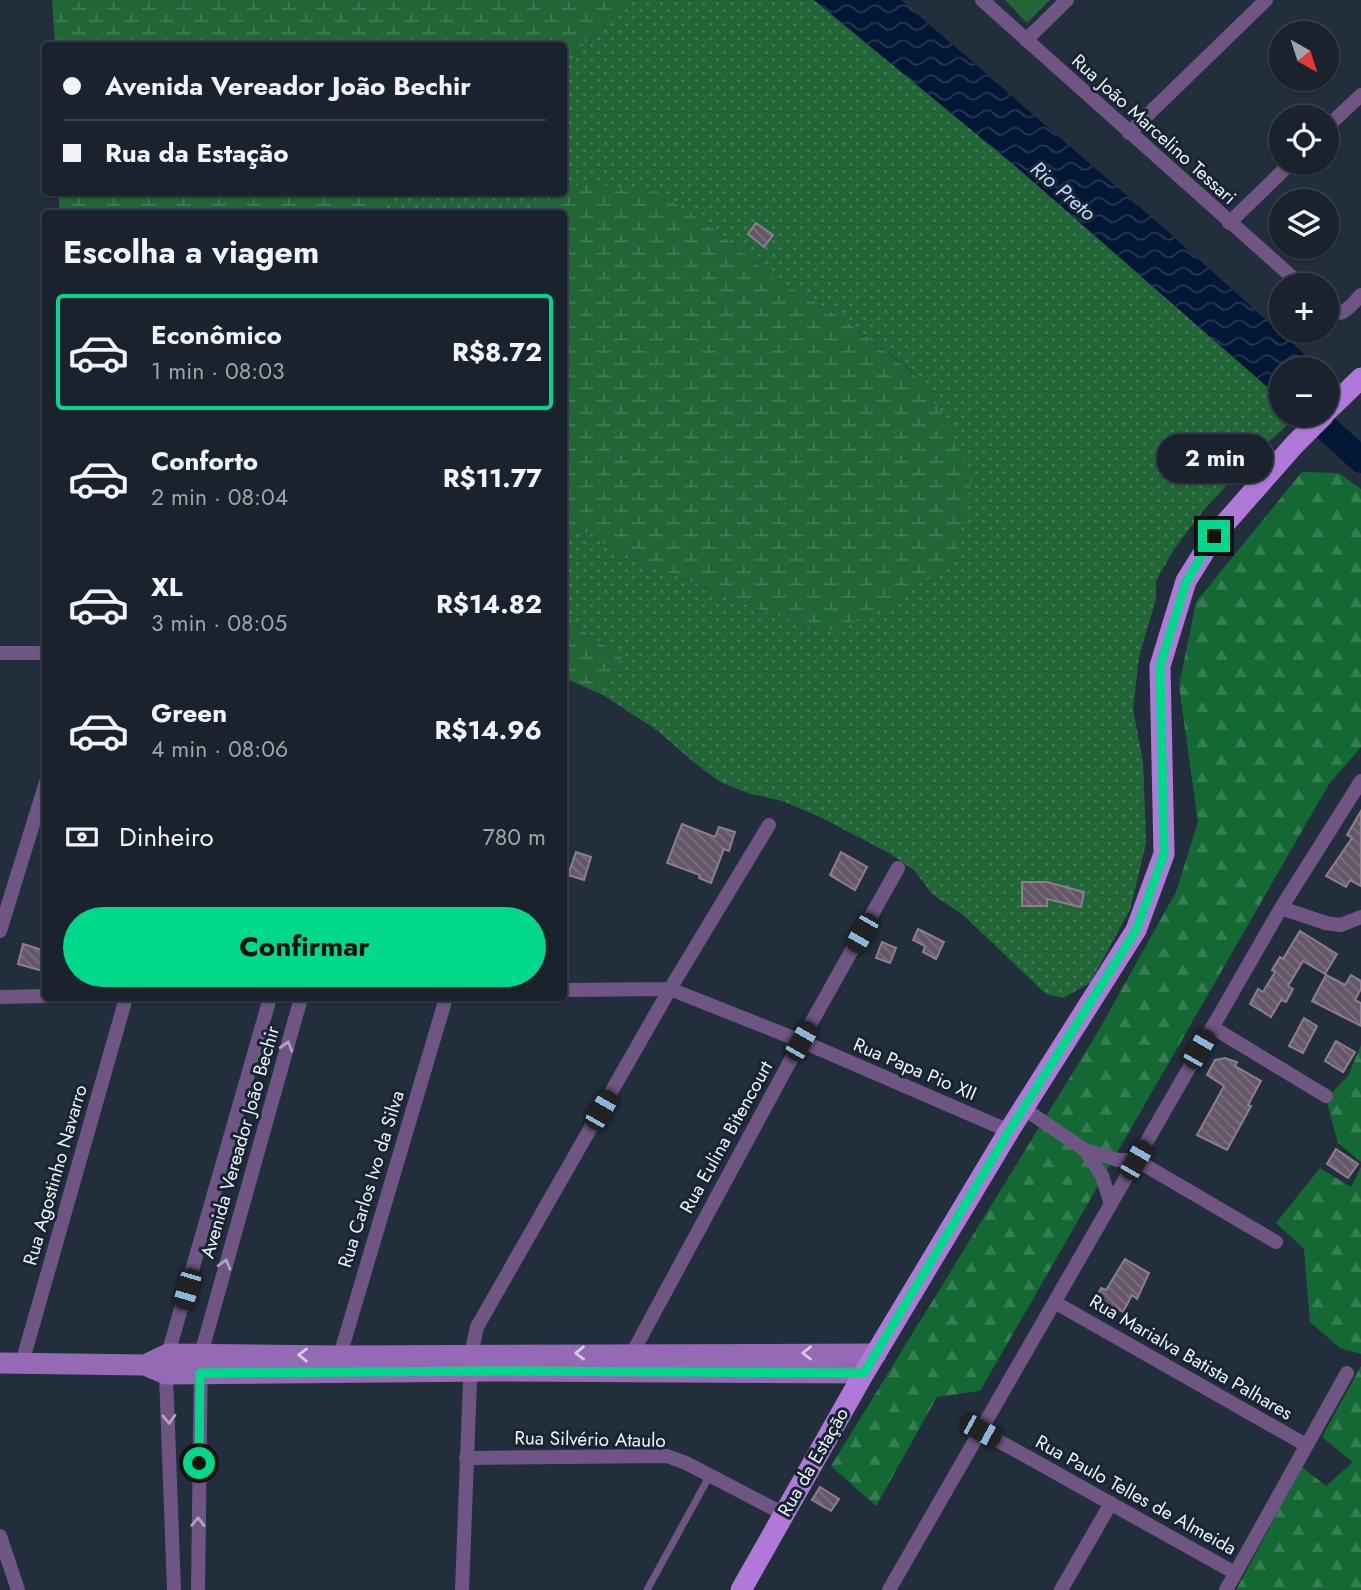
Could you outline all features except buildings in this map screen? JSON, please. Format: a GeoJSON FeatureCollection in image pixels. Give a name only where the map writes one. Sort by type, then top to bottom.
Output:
{"type":"FeatureCollection","features":[{"type":"Feature","properties":{"kind":"main road","name":"Rua da Estação"},"geometry":{"type":"LineString","coordinates":[[1339,400],[1361,378]]}},
{"type":"Feature","properties":{"kind":"main road","name":"Rua da Estação"},"geometry":{"type":"LineString","coordinates":[[741,1590],[864,1373],[1023,1108],[1136,930],[1164,854],[1160,666],[1186,582],[1214,536],[1312,427]]}},
{"type":"Feature","properties":{"kind":"street","name":"Rua João Marcelino Tessari"},"geometry":{"type":"LineString","coordinates":[[982,0],[1287,273]]}},
{"type":"Feature","properties":{"kind":"street"},"geometry":{"type":"LineString","coordinates":[[1026,40],[1067,0]]}},
{"type":"Feature","properties":{"kind":"street"},"geometry":{"type":"LineString","coordinates":[[1129,133],[1266,0]]}},
{"type":"Feature","properties":{"kind":"street"},"geometry":{"type":"LineString","coordinates":[[1339,116],[1361,95]]}},
{"type":"Feature","properties":{"kind":"street"},"geometry":{"type":"LineString","coordinates":[[1229,223],[1279,175]]}},
{"type":"Feature","properties":{"kind":"street"},"geometry":{"type":"LineString","coordinates":[[1339,314],[1361,295]]}},
{"type":"Feature","properties":{"kind":"street"},"geometry":{"type":"LineString","coordinates":[[0,653],[42,653]]}},
{"type":"Feature","properties":{"kind":"street"},"geometry":{"type":"LineString","coordinates":[[889,1590],[1281,908],[1359,784]]}},
{"type":"Feature","properties":{"kind":"street"},"geometry":{"type":"LineString","coordinates":[[0,931],[42,795]]}},
{"type":"Feature","properties":{"kind":"street"},"geometry":{"type":"LineString","coordinates":[[462,1590],[470,1363],[478,1327],[670,989],[769,825]]}},
{"type":"Feature","properties":{"kind":"street","name":"Rua Eulina Bitencourt"},"geometry":{"type":"LineString","coordinates":[[628,1362],[801,1041],[898,868]]}},
{"type":"Feature","properties":{"kind":"street"},"geometry":{"type":"LineString","coordinates":[[1281,908],[1326,923],[1341,925],[1361,917]]}},
{"type":"Feature","properties":{"kind":"street","name":"Rua Papa Pio XII"},"geometry":{"type":"LineString","coordinates":[[567,990],[670,989],[801,1041],[1009,1131]]}},
{"type":"Feature","properties":{"kind":"street"},"geometry":{"type":"LineString","coordinates":[[0,997],[42,996]]}},
{"type":"Feature","properties":{"kind":"street","name":"Rua Agostinho Navarro"},"geometry":{"type":"LineString","coordinates":[[22,1363],[125,1001]]}},
{"type":"Feature","properties":{"kind":"street","name":"Avenida Vereador João Bechir"},"geometry":{"type":"LineString","coordinates":[[174,1590],[167,1364],[269,1001]]}},
{"type":"Feature","properties":{"kind":"street","name":"Avenida Vereador João Bechir"},"geometry":{"type":"LineString","coordinates":[[198,1590],[200,1364],[300,1001]]}},
{"type":"Feature","properties":{"kind":"street","name":"Rua Carlos Ivo da Silva"},"geometry":{"type":"LineString","coordinates":[[337,1364],[445,1001]]}},
{"type":"Feature","properties":{"kind":"street"},"geometry":{"type":"LineString","coordinates":[[1212,1027],[1326,1096]]}},
{"type":"Feature","properties":{"kind":"street"},"geometry":{"type":"LineString","coordinates":[[1023,1108],[1085,1150],[1118,1160],[1136,1160],[1276,1242]]}},
{"type":"Feature","properties":{"kind":"street"},"geometry":{"type":"LineString","coordinates":[[1085,1150],[1102,1176],[1111,1204]]}},
{"type":"Feature","properties":{"kind":"street","name":"Rua Marialva Batista Palhares"},"geometry":{"type":"LineString","coordinates":[[1056,1303],[1306,1445]]}},
{"type":"Feature","properties":{"kind":"street"},"geometry":{"type":"LineString","coordinates":[[0,1363],[145,1365],[628,1362],[876,1354]]}},
{"type":"Feature","properties":{"kind":"street"},"geometry":{"type":"LineString","coordinates":[[628,1362],[864,1373]]}},
{"type":"Feature","properties":{"kind":"street"},"geometry":{"type":"LineString","coordinates":[[1226,1590],[1347,1373]]}},
{"type":"Feature","properties":{"kind":"street","name":"Rua Paulo Telles de Almeida"},"geometry":{"type":"LineString","coordinates":[[981,1431],[1234,1573]]}},
{"type":"Feature","properties":{"kind":"street","name":"Rua Silvério Ataulo"},"geometry":{"type":"LineString","coordinates":[[466,1458],[667,1456],[784,1514]]}},
{"type":"Feature","properties":{"kind":"street"},"geometry":{"type":"LineString","coordinates":[[1061,1590],[1111,1503]]}},
{"type":"Feature","properties":{"kind":"street"},"geometry":{"type":"LineString","coordinates":[[0,1536],[18,1590]]}},
{"type":"Feature","properties":{"kind":"lane"},"geometry":{"type":"LineString","coordinates":[[647,1590],[710,1475]]}},
{"type":"Feature","properties":{"kind":"green space"},"geometry":{"type":"Polygon","coordinates":[[[52,0],[628,0],[567,64],[567,42],[55,42],[52,0]]]}},
{"type":"Feature","properties":{"kind":"green space"},"geometry":{"type":"Polygon","coordinates":[[[628,0],[814,0],[1020,170],[1269,388],[1269,427],[1285,427],[1258,451],[1203,511],[1174,549],[1156,581],[1156,599],[1139,657],[1133,709],[1143,761],[1146,843],[1130,910],[1090,983],[1063,998],[1046,994],[963,915],[932,894],[915,871],[889,853],[818,816],[782,801],[748,793],[720,782],[658,731],[603,695],[614,668],[622,657],[580,629],[567,616],[567,531],[580,529],[612,549],[754,608],[826,632],[912,371],[839,316],[775,279],[718,232],[583,183],[567,191],[567,64],[628,0]]]}},
{"type":"Feature","properties":{"kind":"green space"},"geometry":{"type":"Polygon","coordinates":[[[1005,0],[1050,0],[1027,23],[1005,0]]]}},
{"type":"Feature","properties":{"kind":"green space"},"geometry":{"type":"Polygon","coordinates":[[[583,183],[657,192],[718,232],[775,279],[839,316],[911,371],[941,411],[972,478],[956,554],[896,603],[826,632],[754,608],[612,549],[580,529],[567,531],[567,210],[530,210],[557,196],[567,196],[567,191],[583,183]]]}},
{"type":"Feature","properties":{"kind":"green space"},"geometry":{"type":"Polygon","coordinates":[[[59,196],[396,196],[380,210],[59,210],[59,196]]]}},
{"type":"Feature","properties":{"kind":"green space"},"geometry":{"type":"Polygon","coordinates":[[[396,196],[557,196],[530,210],[380,210],[396,196]]]}},
{"type":"Feature","properties":{"kind":"green space"},"geometry":{"type":"Polygon","coordinates":[[[1302,472],[1339,473],[1361,489],[1361,747],[1329,784],[980,1391],[937,1397],[876,1506],[831,1466],[1099,1030],[1176,892],[1198,822],[1179,686],[1196,602],[1302,472]]]}},
{"type":"Feature","properties":{"kind":"green space"},"geometry":{"type":"Polygon","coordinates":[[[567,616],[580,629],[622,657],[614,668],[603,695],[567,679],[567,616]]]}},
{"type":"Feature","properties":{"kind":"green space"},"geometry":{"type":"Polygon","coordinates":[[[1361,1045],[1361,1162],[1338,1143],[1326,1099],[1348,1076],[1361,1045]]]}},
{"type":"Feature","properties":{"kind":"green space"},"geometry":{"type":"Polygon","coordinates":[[[1361,1167],[1361,1354],[1340,1348],[1310,1322],[1304,1249],[1276,1223],[1320,1168],[1351,1187],[1361,1167]]]}},
{"type":"Feature","properties":{"kind":"green space"},"geometry":{"type":"Polygon","coordinates":[[[1361,1366],[1361,1590],[1236,1590],[1302,1467],[1326,1486],[1353,1462],[1322,1437],[1361,1366]]]}},
{"type":"Feature","properties":{"kind":"water"},"geometry":{"type":"Polygon","coordinates":[[[814,0],[901,0],[1269,322],[1269,343],[1292,343],[1308,357],[1269,357],[1269,388],[1020,170],[814,0]]]}},
{"type":"Feature","properties":{"kind":"waterway","name":"Rio Preto"},"geometry":{"type":"LineString","coordinates":[[1325,427],[1361,460]]}},
{"type":"Feature","properties":{"kind":"route"},"geometry":{"type":"LineString","coordinates":[[199,1463],[200,1373],[864,1373],[1009,1131],[1136,930],[1164,854],[1160,666],[1186,582],[1214,536]]}}]}
